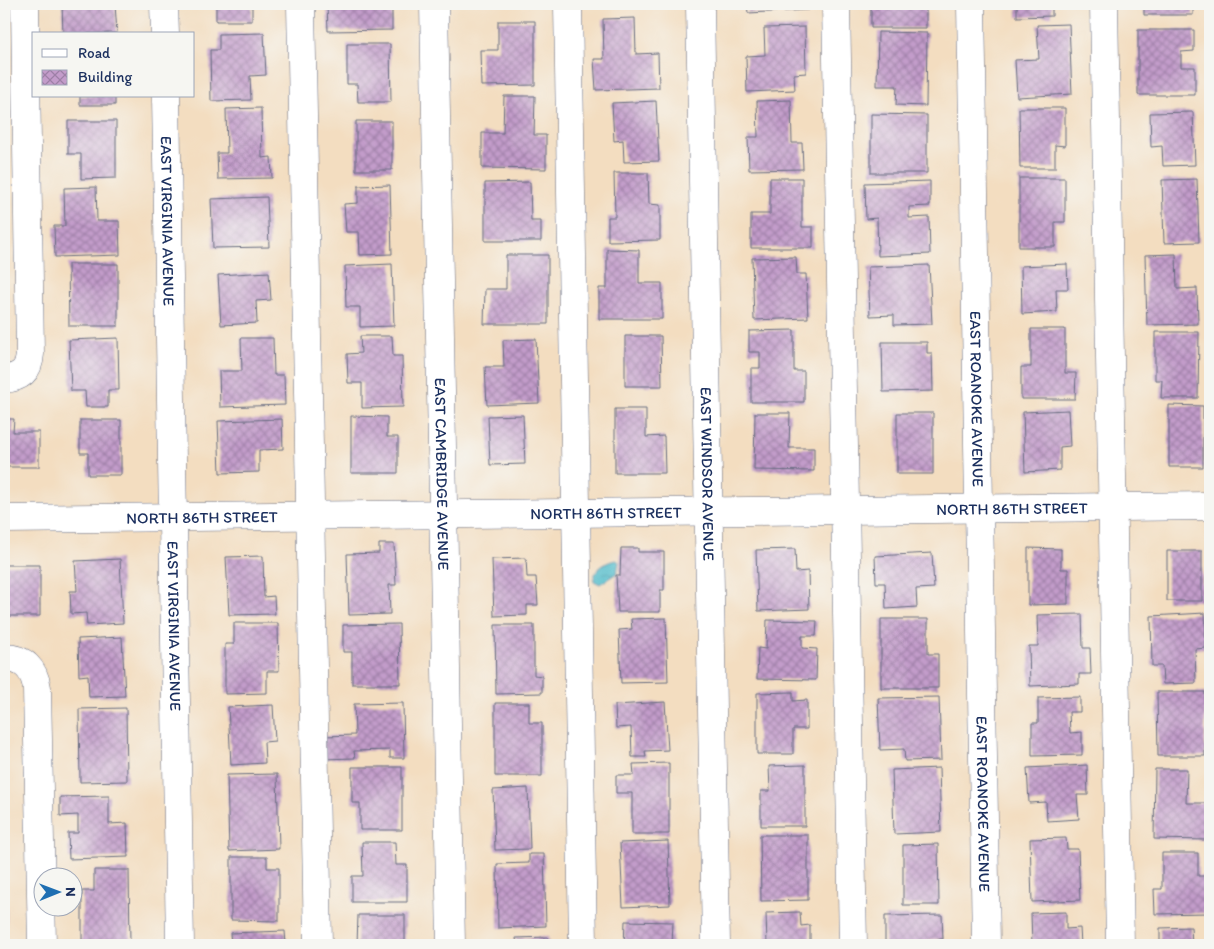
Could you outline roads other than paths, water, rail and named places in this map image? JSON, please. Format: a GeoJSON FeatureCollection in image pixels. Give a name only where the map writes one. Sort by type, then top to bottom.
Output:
{"type":"FeatureCollection","features":[{"type":"Feature","properties":{"kind":"street"},"geometry":{"type":"LineString","coordinates":[[4,379],[16,378],[24,372],[29,364],[30,354],[24,4]]}},
{"type":"Feature","properties":{"kind":"street"},"geometry":{"type":"LineString","coordinates":[[164,4],[164,32]]}},
{"type":"Feature","properties":{"kind":"street"},"geometry":{"type":"LineString","coordinates":[[301,4],[318,945]]}},
{"type":"Feature","properties":{"kind":"street","name":"EAST CAMBRIDGE AVENUE"},"geometry":{"type":"LineString","coordinates":[[434,4],[450,945]]}},
{"type":"Feature","properties":{"kind":"street"},"geometry":{"type":"LineString","coordinates":[[568,4],[583,945]]}},
{"type":"Feature","properties":{"kind":"street","name":"EAST WINDSOR AVENUE"},"geometry":{"type":"LineString","coordinates":[[700,4],[716,945]]}},
{"type":"Feature","properties":{"kind":"street"},"geometry":{"type":"LineString","coordinates":[[836,4],[853,945]]}},
{"type":"Feature","properties":{"kind":"street","name":"EAST ROANOKE AVENUE"},"geometry":{"type":"LineString","coordinates":[[971,4],[986,945]]}},
{"type":"Feature","properties":{"kind":"street"},"geometry":{"type":"LineString","coordinates":[[1104,4],[1120,945]]}},
{"type":"Feature","properties":{"kind":"street","name":"EAST VIRGINIA AVENUE"},"geometry":{"type":"LineString","coordinates":[[166,98],[180,945]]}},
{"type":"Feature","properties":{"kind":"street","name":"NORTH 86TH STREET"},"geometry":{"type":"LineString","coordinates":[[4,519],[1210,506]]}},
{"type":"Feature","properties":{"kind":"street"},"geometry":{"type":"LineString","coordinates":[[4,658],[19,660],[28,666],[35,675],[37,688],[42,945]]}},
{"type":"Feature","properties":{"kind":"water"},"geometry":{"type":"Polygon","coordinates":[[[617,560],[619,562],[617,573],[600,584],[594,581],[596,573],[601,567],[617,560]]]}}]}
